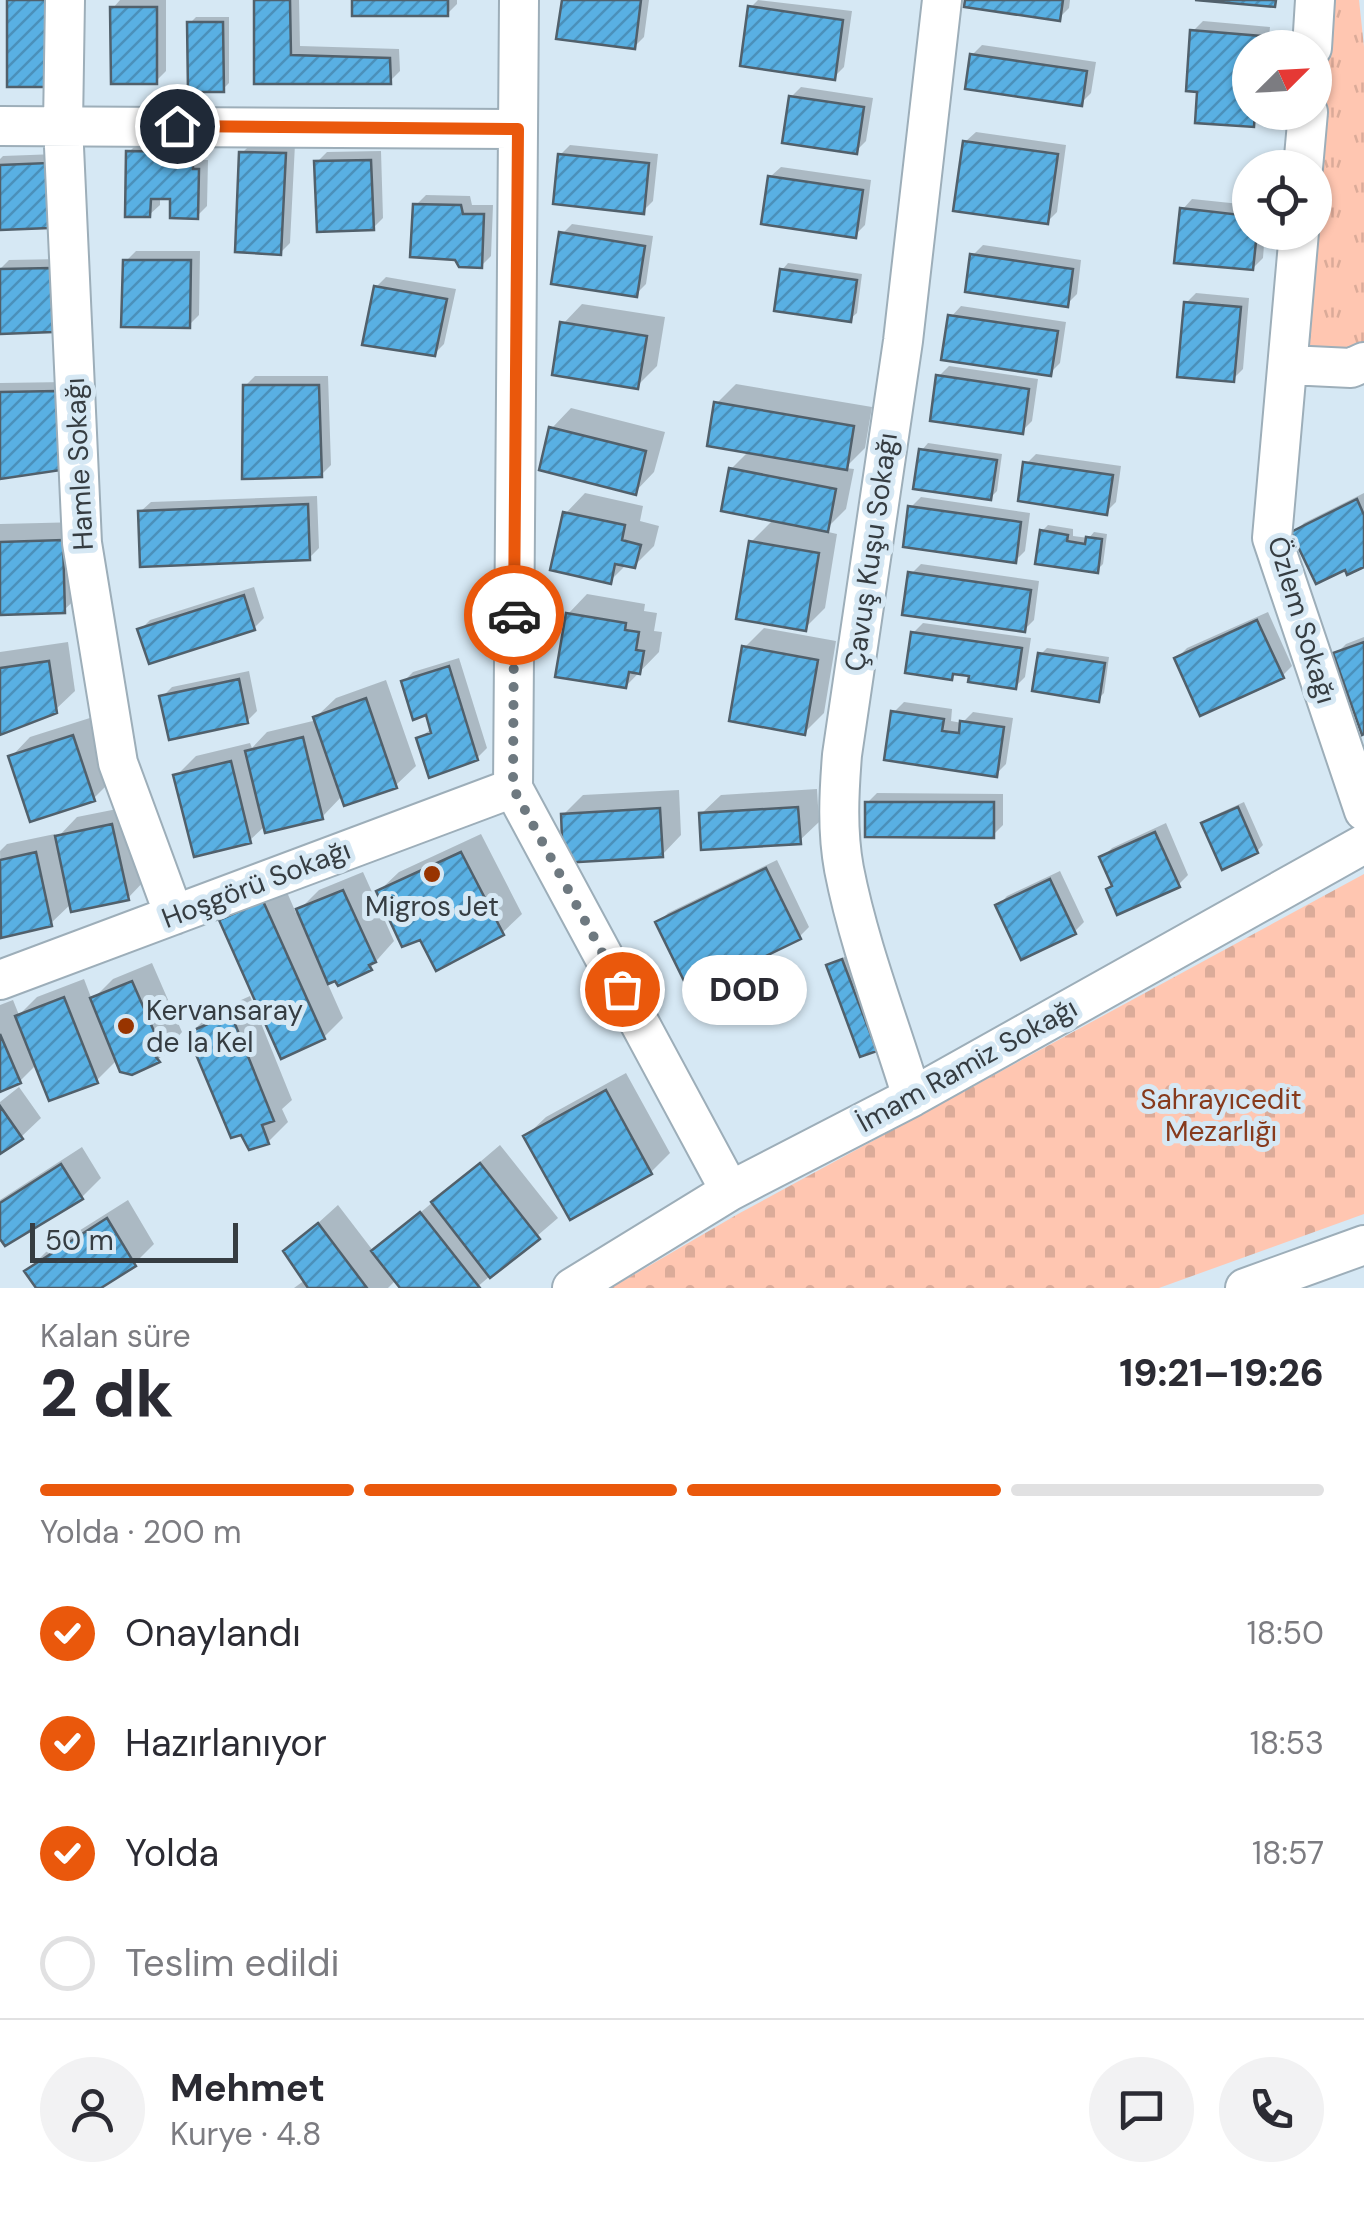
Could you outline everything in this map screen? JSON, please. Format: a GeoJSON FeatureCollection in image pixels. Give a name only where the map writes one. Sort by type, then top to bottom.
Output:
{"type":"FeatureCollection","features":[{"type":"Feature","properties":{"kind":"street","name":"Hamle Sokağı"},"geometry":{"type":"LineString","coordinates":[[65,0],[63,125],[82,543],[118,763],[174,915]]}},
{"type":"Feature","properties":{"kind":"street"},"geometry":{"type":"LineString","coordinates":[[519,0],[513,788],[730,1190]]}},
{"type":"Feature","properties":{"kind":"street","name":"Çavuş Kuşu Sokağı"},"geometry":{"type":"LineString","coordinates":[[912,1097],[852,904],[838,802],[903,341],[942,0]]}},
{"type":"Feature","properties":{"kind":"street"},"geometry":{"type":"LineString","coordinates":[[1313,30],[1315,0]]}},
{"type":"Feature","properties":{"kind":"street"},"geometry":{"type":"LineString","coordinates":[[0,126],[518,129]]}},
{"type":"Feature","properties":{"kind":"street","name":"Özlem Sokağı"},"geometry":{"type":"LineString","coordinates":[[1298,250],[1272,538],[1364,811]]}},
{"type":"Feature","properties":{"kind":"street"},"geometry":{"type":"LineString","coordinates":[[1289,365],[1351,368],[1364,362]]}},
{"type":"Feature","properties":{"kind":"street","name":"Hoşgörü Sokağı"},"geometry":{"type":"LineString","coordinates":[[0,980],[513,788]]}},
{"type":"Feature","properties":{"kind":"street","name":"İmam Ramiz Sokağı"},"geometry":{"type":"LineString","coordinates":[[572,1288],[730,1190],[912,1097],[1364,844]]}},
{"type":"Feature","properties":{"kind":"street"},"geometry":{"type":"LineString","coordinates":[[1245,1288],[1364,1245]]}},
{"type":"Feature","properties":{"kind":"green space"},"geometry":{"type":"Polygon","coordinates":[[[1320,0],[1359,0],[1364,47],[1364,352],[1293,357],[1312,250],[1332,250],[1332,150],[1315,150],[1315,130],[1332,130],[1332,30],[1318,30],[1320,0]]]}},
{"type":"Feature","properties":{"kind":"green space","name":"Sahrayıcedit Mezarlığı"},"geometry":{"type":"Polygon","coordinates":[[[1364,874],[1364,1214],[1159,1288],[611,1288],[738,1214],[1364,874]]]}},
{"type":"Feature","properties":{"kind":"building"},"geometry":{"type":"Polygon","coordinates":[[[7,0],[49,0],[49,87],[7,87],[7,0]]]}},
{"type":"Feature","properties":{"kind":"building"},"geometry":{"type":"Polygon","coordinates":[[[254,0],[290,0],[291,55],[390,58],[391,84],[254,84],[254,0]]]}},
{"type":"Feature","properties":{"kind":"building"},"geometry":{"type":"Polygon","coordinates":[[[352,0],[448,0],[448,16],[352,16],[352,0]]]}},
{"type":"Feature","properties":{"kind":"building"},"geometry":{"type":"Polygon","coordinates":[[[562,0],[641,0],[635,49],[556,39],[562,0]]]}},
{"type":"Feature","properties":{"kind":"building"},"geometry":{"type":"Polygon","coordinates":[[[965,0],[1063,0],[1060,21],[964,7],[965,0]]]}},
{"type":"Feature","properties":{"kind":"building"},"geometry":{"type":"Polygon","coordinates":[[[1195,0],[1276,0],[1275,7],[1195,0]]]}},
{"type":"Feature","properties":{"kind":"building"},"geometry":{"type":"Polygon","coordinates":[[[748,6],[843,20],[835,80],[740,66],[748,6]]]}},
{"type":"Feature","properties":{"kind":"building"},"geometry":{"type":"Polygon","coordinates":[[[110,7],[157,7],[157,84],[111,84],[110,7]]]}},
{"type":"Feature","properties":{"kind":"building"},"geometry":{"type":"Polygon","coordinates":[[[187,22],[223,22],[224,92],[188,92],[187,22]]]}},
{"type":"Feature","properties":{"kind":"building"},"geometry":{"type":"Polygon","coordinates":[[[1190,30],[1232,34],[1232,126],[1195,123],[1197,92],[1186,91],[1190,30]]]}},
{"type":"Feature","properties":{"kind":"building"},"geometry":{"type":"Polygon","coordinates":[[[970,54],[1087,71],[1082,106],[965,89],[970,54]]]}},
{"type":"Feature","properties":{"kind":"building"},"geometry":{"type":"Polygon","coordinates":[[[789,96],[864,107],[857,154],[782,143],[789,96]]]}},
{"type":"Feature","properties":{"kind":"building"},"geometry":{"type":"Polygon","coordinates":[[[963,141],[1058,154],[1048,224],[953,211],[963,141]]]}},
{"type":"Feature","properties":{"kind":"building"},"geometry":{"type":"Polygon","coordinates":[[[126,151],[193,152],[193,169],[199,169],[198,219],[170,218],[170,199],[151,199],[150,217],[125,217],[126,151]]]}},
{"type":"Feature","properties":{"kind":"building"},"geometry":{"type":"Polygon","coordinates":[[[239,152],[286,153],[281,255],[235,252],[239,152]]]}},
{"type":"Feature","properties":{"kind":"building"},"geometry":{"type":"Polygon","coordinates":[[[558,154],[649,163],[644,214],[553,204],[558,154]]]}},
{"type":"Feature","properties":{"kind":"building"},"geometry":{"type":"Polygon","coordinates":[[[371,160],[374,230],[317,232],[314,161],[371,160]]]}},
{"type":"Feature","properties":{"kind":"building"},"geometry":{"type":"Polygon","coordinates":[[[48,163],[49,228],[0,230],[0,165],[48,163]]]}},
{"type":"Feature","properties":{"kind":"building"},"geometry":{"type":"Polygon","coordinates":[[[768,176],[863,190],[856,238],[761,224],[768,176]]]}},
{"type":"Feature","properties":{"kind":"building"},"geometry":{"type":"Polygon","coordinates":[[[413,204],[461,205],[463,214],[484,214],[482,268],[459,267],[455,260],[410,257],[413,204]]]}},
{"type":"Feature","properties":{"kind":"building"},"geometry":{"type":"Polygon","coordinates":[[[1180,208],[1232,214],[1232,250],[1255,250],[1253,270],[1174,263],[1180,208]]]}},
{"type":"Feature","properties":{"kind":"building"},"geometry":{"type":"Polygon","coordinates":[[[559,232],[645,246],[637,297],[551,284],[559,232]]]}},
{"type":"Feature","properties":{"kind":"building"},"geometry":{"type":"Polygon","coordinates":[[[970,254],[1073,269],[1068,307],[965,292],[970,254]]]}},
{"type":"Feature","properties":{"kind":"building"},"geometry":{"type":"Polygon","coordinates":[[[123,260],[191,260],[190,328],[121,327],[123,260]]]}},
{"type":"Feature","properties":{"kind":"building"},"geometry":{"type":"Polygon","coordinates":[[[51,268],[53,332],[0,334],[0,269],[51,268]]]}},
{"type":"Feature","properties":{"kind":"building"},"geometry":{"type":"Polygon","coordinates":[[[780,269],[857,280],[851,322],[774,311],[780,269]]]}},
{"type":"Feature","properties":{"kind":"building"},"geometry":{"type":"Polygon","coordinates":[[[374,286],[447,299],[435,356],[362,345],[374,286]]]}},
{"type":"Feature","properties":{"kind":"building"},"geometry":{"type":"Polygon","coordinates":[[[1184,302],[1241,307],[1234,382],[1177,377],[1184,302]]]}},
{"type":"Feature","properties":{"kind":"building"},"geometry":{"type":"Polygon","coordinates":[[[948,315],[1058,331],[1051,376],[941,360],[948,315]]]}},
{"type":"Feature","properties":{"kind":"building"},"geometry":{"type":"Polygon","coordinates":[[[560,322],[647,336],[638,389],[552,375],[560,322]]]}},
{"type":"Feature","properties":{"kind":"building"},"geometry":{"type":"Polygon","coordinates":[[[936,375],[1029,389],[1023,434],[930,421],[936,375]]]}},
{"type":"Feature","properties":{"kind":"building"},"geometry":{"type":"Polygon","coordinates":[[[243,385],[319,385],[322,477],[242,479],[243,385]]]}},
{"type":"Feature","properties":{"kind":"building"},"geometry":{"type":"Polygon","coordinates":[[[57,391],[61,470],[0,479],[0,392],[57,391]]]}},
{"type":"Feature","properties":{"kind":"building"},"geometry":{"type":"Polygon","coordinates":[[[714,402],[854,426],[847,470],[707,446],[714,402]]]}},
{"type":"Feature","properties":{"kind":"building"},"geometry":{"type":"Polygon","coordinates":[[[549,427],[646,451],[636,495],[539,470],[549,427]]]}},
{"type":"Feature","properties":{"kind":"building"},"geometry":{"type":"Polygon","coordinates":[[[919,449],[997,460],[991,500],[913,489],[919,449]]]}},
{"type":"Feature","properties":{"kind":"building"},"geometry":{"type":"Polygon","coordinates":[[[1023,462],[1113,475],[1107,515],[1018,501],[1023,462]]]}},
{"type":"Feature","properties":{"kind":"building"},"geometry":{"type":"Polygon","coordinates":[[[729,468],[836,489],[828,532],[721,511],[729,468]]]}},
{"type":"Feature","properties":{"kind":"building"},"geometry":{"type":"Polygon","coordinates":[[[1357,499],[1364,515],[1364,567],[1347,575],[1345,570],[1316,584],[1291,532],[1357,499]]]}},
{"type":"Feature","properties":{"kind":"building"},"geometry":{"type":"Polygon","coordinates":[[[308,504],[310,560],[140,567],[138,511],[308,504]]]}},
{"type":"Feature","properties":{"kind":"building"},"geometry":{"type":"Polygon","coordinates":[[[908,506],[1021,522],[1016,563],[903,547],[908,506]]]}},
{"type":"Feature","properties":{"kind":"building"},"geometry":{"type":"Polygon","coordinates":[[[563,512],[625,525],[622,540],[641,545],[635,568],[615,564],[611,584],[550,570],[563,512]]]}},
{"type":"Feature","properties":{"kind":"building"},"geometry":{"type":"Polygon","coordinates":[[[1040,530],[1068,535],[1067,541],[1085,544],[1086,537],[1102,539],[1098,573],[1035,564],[1040,530]]]}},
{"type":"Feature","properties":{"kind":"building"},"geometry":{"type":"Polygon","coordinates":[[[63,540],[65,613],[0,615],[0,542],[63,540]]]}},
{"type":"Feature","properties":{"kind":"building"},"geometry":{"type":"Polygon","coordinates":[[[749,541],[819,553],[806,631],[736,619],[749,541]]]}},
{"type":"Feature","properties":{"kind":"building"},"geometry":{"type":"Polygon","coordinates":[[[908,572],[1031,590],[1025,632],[902,615],[908,572]]]}},
{"type":"Feature","properties":{"kind":"building"},"geometry":{"type":"Polygon","coordinates":[[[244,595],[255,630],[149,664],[137,629],[244,595]]]}},
{"type":"Feature","properties":{"kind":"building"},"geometry":{"type":"Polygon","coordinates":[[[566,613],[626,623],[625,630],[639,632],[636,650],[644,651],[640,674],[629,672],[626,688],[555,677],[566,613]]]}},
{"type":"Feature","properties":{"kind":"building"},"geometry":{"type":"Polygon","coordinates":[[[1257,620],[1284,678],[1200,716],[1174,658],[1257,620]]]}},
{"type":"Feature","properties":{"kind":"building"},"geometry":{"type":"Polygon","coordinates":[[[911,632],[1022,648],[1016,689],[968,682],[969,676],[953,674],[952,680],[905,673],[911,632]]]}},
{"type":"Feature","properties":{"kind":"building"},"geometry":{"type":"Polygon","coordinates":[[[1364,642],[1364,734],[1362,735],[1333,653],[1364,642]]]}},
{"type":"Feature","properties":{"kind":"building"},"geometry":{"type":"Polygon","coordinates":[[[742,646],[818,660],[805,735],[729,721],[742,646]]]}},
{"type":"Feature","properties":{"kind":"building"},"geometry":{"type":"Polygon","coordinates":[[[1038,653],[1105,663],[1099,702],[1032,691],[1038,653]]]}},
{"type":"Feature","properties":{"kind":"building"},"geometry":{"type":"Polygon","coordinates":[[[49,661],[57,713],[0,735],[0,668],[49,661]]]}},
{"type":"Feature","properties":{"kind":"building"},"geometry":{"type":"Polygon","coordinates":[[[449,666],[478,760],[429,778],[416,738],[431,733],[426,715],[413,720],[401,681],[449,666]]]}},
{"type":"Feature","properties":{"kind":"building"},"geometry":{"type":"Polygon","coordinates":[[[239,679],[248,723],[169,740],[159,696],[239,679]]]}},
{"type":"Feature","properties":{"kind":"building"},"geometry":{"type":"Polygon","coordinates":[[[366,698],[397,788],[344,806],[313,717],[366,698]]]}},
{"type":"Feature","properties":{"kind":"building"},"geometry":{"type":"Polygon","coordinates":[[[891,711],[944,719],[942,731],[959,733],[960,721],[1004,727],[997,777],[884,760],[891,711]]]}},
{"type":"Feature","properties":{"kind":"building"},"geometry":{"type":"Polygon","coordinates":[[[73,735],[95,801],[30,822],[8,756],[73,735]]]}},
{"type":"Feature","properties":{"kind":"building"},"geometry":{"type":"Polygon","coordinates":[[[303,737],[323,819],[265,833],[245,751],[303,737]]]}},
{"type":"Feature","properties":{"kind":"building"},"geometry":{"type":"Polygon","coordinates":[[[231,761],[251,843],[194,857],[173,775],[231,761]]]}},
{"type":"Feature","properties":{"kind":"building"},"geometry":{"type":"Polygon","coordinates":[[[865,802],[994,802],[994,838],[865,837],[865,802]]]}},
{"type":"Feature","properties":{"kind":"building"},"geometry":{"type":"Polygon","coordinates":[[[798,807],[801,844],[701,850],[699,813],[798,807]]]}},
{"type":"Feature","properties":{"kind":"building"},"geometry":{"type":"Polygon","coordinates":[[[1238,807],[1258,853],[1222,870],[1201,823],[1238,807]]]}},
{"type":"Feature","properties":{"kind":"building"},"geometry":{"type":"Polygon","coordinates":[[[660,808],[663,857],[563,863],[561,814],[660,808]]]}},
{"type":"Feature","properties":{"kind":"building"},"geometry":{"type":"Polygon","coordinates":[[[112,824],[129,900],[71,912],[55,836],[112,824]]]}},
{"type":"Feature","properties":{"kind":"building"},"geometry":{"type":"Polygon","coordinates":[[[1155,832],[1180,887],[1117,915],[1106,889],[1112,886],[1099,857],[1155,832]]]}},
{"type":"Feature","properties":{"kind":"building"},"geometry":{"type":"Polygon","coordinates":[[[36,852],[52,926],[1,938],[0,860],[36,852]]]}},
{"type":"Feature","properties":{"kind":"building"},"geometry":{"type":"Polygon","coordinates":[[[461,852],[504,935],[436,971],[420,940],[402,947],[376,891],[461,852]]]}},
{"type":"Feature","properties":{"kind":"building"},"geometry":{"type":"Polygon","coordinates":[[[766,868],[801,939],[690,993],[655,922],[766,868]]]}},
{"type":"Feature","properties":{"kind":"building"},"geometry":{"type":"Polygon","coordinates":[[[1050,879],[1076,934],[1021,960],[995,905],[1050,879]]]}},
{"type":"Feature","properties":{"kind":"building"},"geometry":{"type":"Polygon","coordinates":[[[343,890],[376,962],[369,965],[372,970],[338,986],[335,981],[328,984],[296,909],[343,890]]]}},
{"type":"Feature","properties":{"kind":"building"},"geometry":{"type":"Polygon","coordinates":[[[263,901],[325,1039],[281,1059],[219,920],[263,901]]]}},
{"type":"Feature","properties":{"kind":"building"},"geometry":{"type":"Polygon","coordinates":[[[842,959],[877,1051],[860,1057],[826,965],[842,959]]]}},
{"type":"Feature","properties":{"kind":"building","name":"Kervansaray de la Kel"},"geometry":{"type":"Polygon","coordinates":[[[132,981],[164,1054],[156,1057],[160,1062],[132,1075],[120,1072],[90,998],[132,981]]]}},
{"type":"Feature","properties":{"kind":"building"},"geometry":{"type":"Polygon","coordinates":[[[64,997],[98,1083],[49,1101],[15,1016],[64,997]]]}},
{"type":"Feature","properties":{"kind":"building"},"geometry":{"type":"Polygon","coordinates":[[[231,1014],[274,1121],[262,1125],[269,1144],[249,1150],[241,1135],[231,1138],[187,1033],[231,1014]]]}},
{"type":"Feature","properties":{"kind":"building"},"geometry":{"type":"Polygon","coordinates":[[[0,1034],[21,1083],[0,1092],[0,1034]]]}},
{"type":"Feature","properties":{"kind":"building"},"geometry":{"type":"Polygon","coordinates":[[[606,1090],[652,1174],[570,1220],[523,1136],[606,1090]]]}},
{"type":"Feature","properties":{"kind":"building"},"geometry":{"type":"Polygon","coordinates":[[[0,1106],[23,1139],[0,1154],[0,1106]]]}},
{"type":"Feature","properties":{"kind":"building"},"geometry":{"type":"Polygon","coordinates":[[[480,1163],[540,1239],[490,1278],[431,1202],[480,1163]]]}},
{"type":"Feature","properties":{"kind":"building"},"geometry":{"type":"Polygon","coordinates":[[[61,1164],[83,1199],[5,1246],[0,1239],[0,1203],[61,1164]]]}},
{"type":"Feature","properties":{"kind":"building"},"geometry":{"type":"Polygon","coordinates":[[[420,1212],[480,1288],[400,1288],[371,1251],[420,1212]]]}},
{"type":"Feature","properties":{"kind":"building"},"geometry":{"type":"Polygon","coordinates":[[[107,1218],[136,1266],[101,1288],[36,1288],[24,1271],[107,1218]]]}},
{"type":"Feature","properties":{"kind":"building"},"geometry":{"type":"Polygon","coordinates":[[[318,1223],[367,1288],[308,1288],[283,1251],[318,1223]]]}},
{"type":"Feature","properties":{"kind":"way so far"},"geometry":{"type":"LineString","coordinates":[[514,615],[513,788],[622,989]]}},
{"type":"Feature","properties":{"kind":"place","name":"Migros Jet"},"geometry":{"type":"Point","coordinates":[432,874]}},
{"type":"Feature","properties":{"kind":"place","name":"DOD"},"geometry":{"type":"Point","coordinates":[622,989]}},
{"type":"Feature","properties":{"kind":"place","name":"Kervansaray de la Kel"},"geometry":{"type":"Point","coordinates":[126,1026]}},
{"type":"Feature","properties":{"kind":"route"},"geometry":{"type":"LineString","coordinates":[[177,126],[518,129],[514,615]]}}]}
